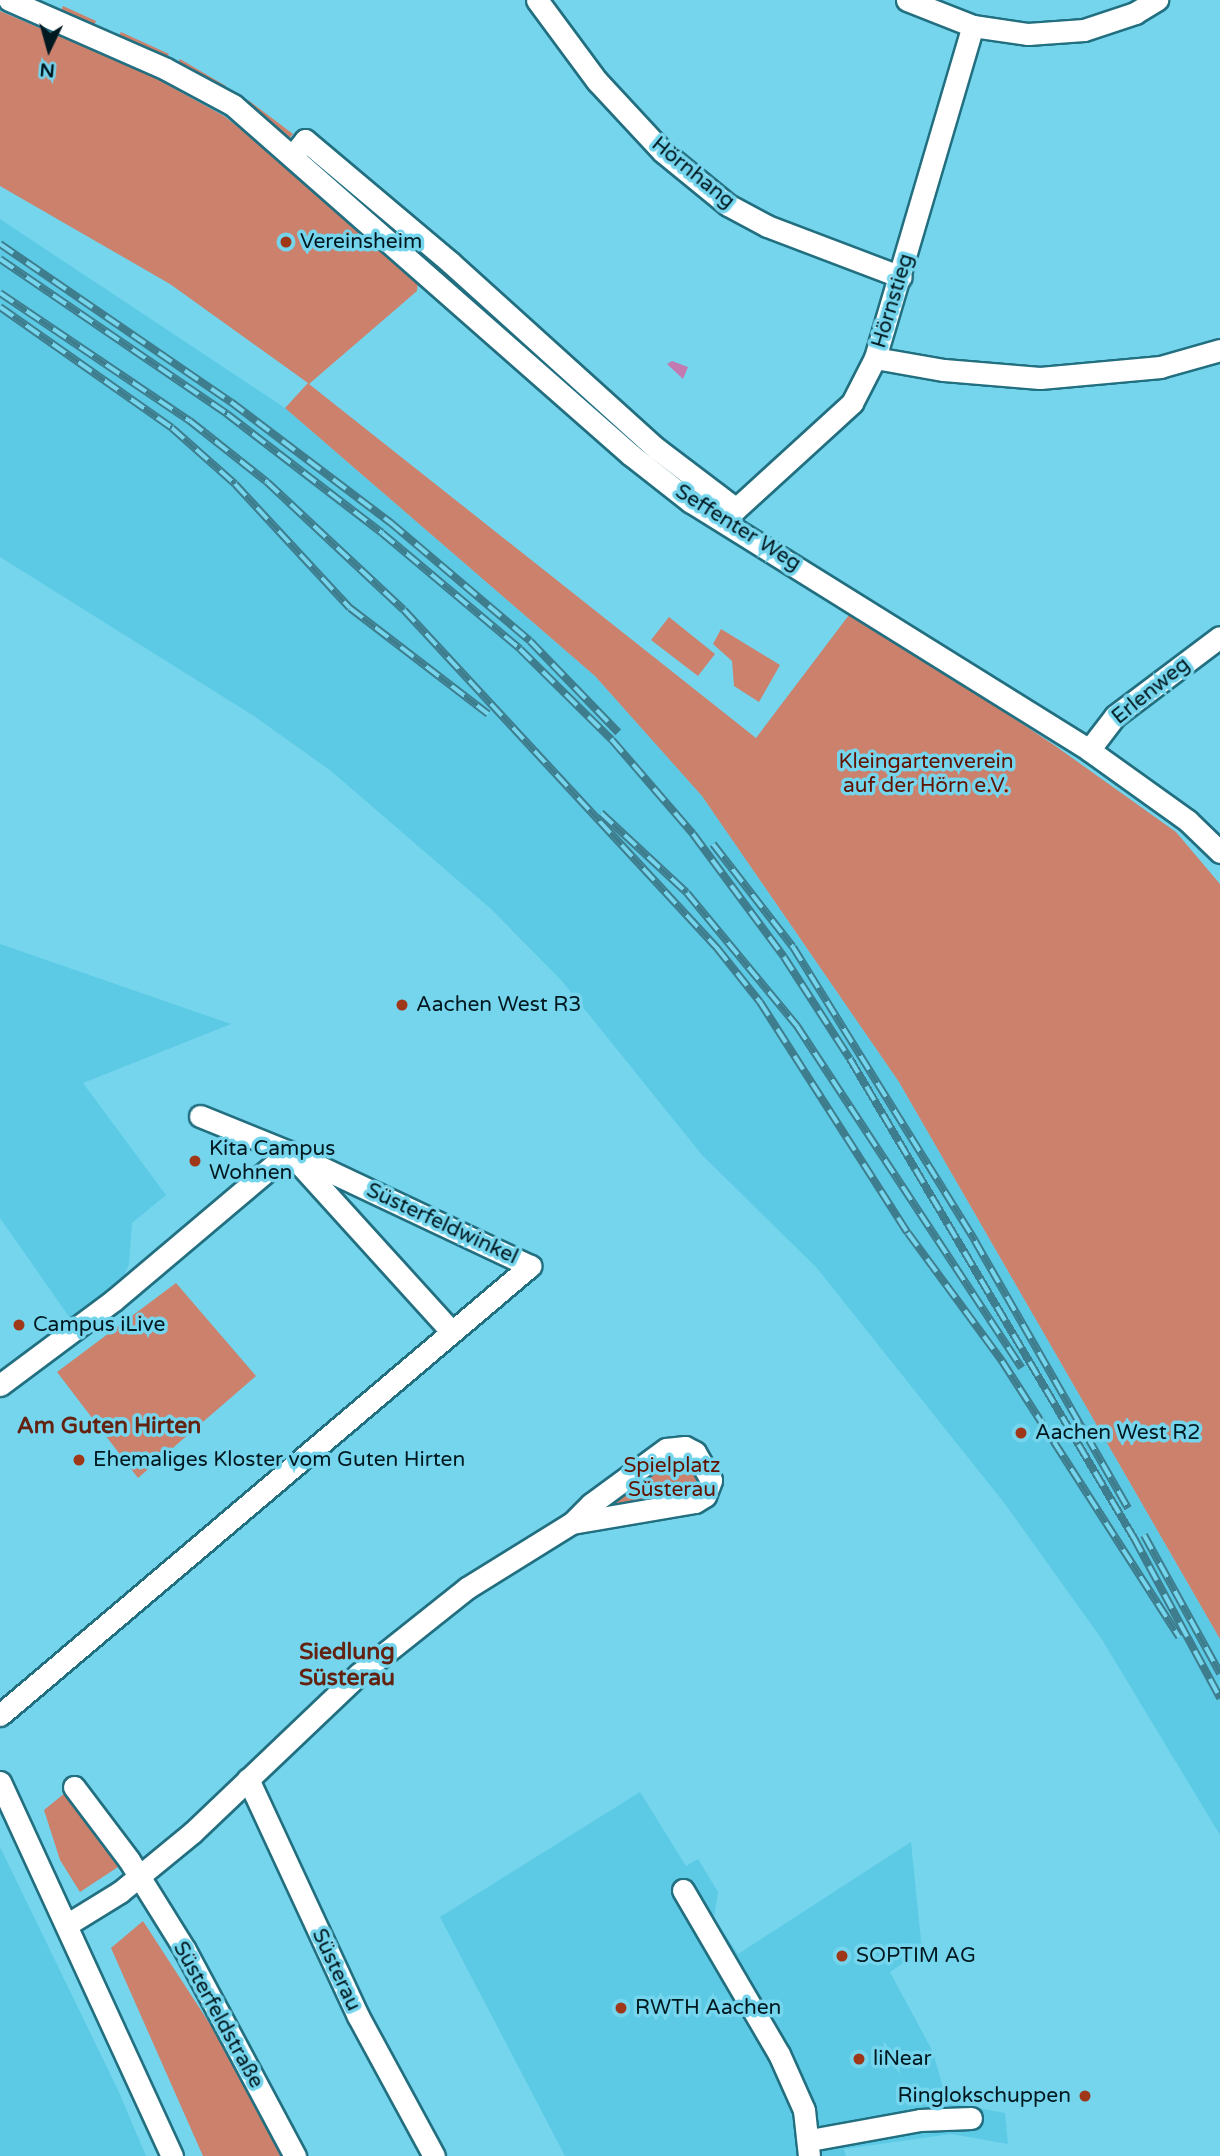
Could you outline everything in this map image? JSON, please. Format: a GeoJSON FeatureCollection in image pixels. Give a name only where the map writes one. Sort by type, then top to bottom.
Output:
{"type":"FeatureCollection","features":[{"type":"Feature","properties":{"kind":"street","name":"Seffenter Weg"},"geometry":{"type":"LineString","coordinates":[[9,0],[177,75],[233,105],[293,155],[305,140],[452,263],[729,516],[1089,750],[1188,821],[1220,852]]}},
{"type":"Feature","properties":{"kind":"street","name":"Hörnhang"},"geometry":{"type":"LineString","coordinates":[[537,0],[597,81],[662,151],[728,205],[767,226],[901,276]]}},
{"type":"Feature","properties":{"kind":"street"},"geometry":{"type":"LineString","coordinates":[[907,0],[973,26],[1028,34],[1084,30],[1135,13],[1157,0]]}},
{"type":"Feature","properties":{"kind":"street","name":"Hörnstieg"},"geometry":{"type":"LineString","coordinates":[[729,516],[852,403],[875,358],[973,26]]}},
{"type":"Feature","properties":{"kind":"street"},"geometry":{"type":"LineString","coordinates":[[875,358],[984,375],[1040,378],[1160,367],[1220,349]]}},
{"type":"Feature","properties":{"kind":"street","name":"Erlenweg"},"geometry":{"type":"LineString","coordinates":[[1089,750],[1115,716],[1220,637]]}},
{"type":"Feature","properties":{"kind":"street"},"geometry":{"type":"LineString","coordinates":[[0,1385],[114,1300],[289,1152],[200,1116]]}},
{"type":"Feature","properties":{"kind":"street","name":"Süsterfeldwinkel"},"geometry":{"type":"LineString","coordinates":[[0,1715],[530,1266],[289,1152]]}},
{"type":"Feature","properties":{"kind":"street","name":"Süsterfeldwinkel"},"geometry":{"type":"LineString","coordinates":[[289,1152],[451,1331]]}},
{"type":"Feature","properties":{"kind":"street"},"geometry":{"type":"LineString","coordinates":[[68,1924],[138,1875],[428,1616],[503,1563],[572,1524],[591,1504],[666,1449],[685,1447],[695,1452],[710,1480],[705,1496],[695,1502],[572,1524]]}},
{"type":"Feature","properties":{"kind":"street","name":"Süsterau"},"geometry":{"type":"LineString","coordinates":[[248,1779],[358,2016],[433,2156]]}},
{"type":"Feature","properties":{"kind":"street"},"geometry":{"type":"LineString","coordinates":[[0,1782],[68,1924],[172,2156]]}},
{"type":"Feature","properties":{"kind":"street","name":"Süsterfeldstraße"},"geometry":{"type":"LineString","coordinates":[[74,1787],[138,1875],[185,1950],[295,2156]]}},
{"type":"Feature","properties":{"kind":"street"},"geometry":{"type":"LineString","coordinates":[[683,1890],[764,2022],[804,2110],[810,2148],[920,2120],[971,2118]]}},
{"type":"Feature","properties":{"kind":"shaded area"},"geometry":{"type":"Polygon","coordinates":[[[0,219],[285,408],[595,676],[702,796],[899,1082],[1220,1639],[1220,1835],[1101,1638],[1005,1504],[816,1267],[702,1155],[561,980],[491,909],[331,771],[254,716],[0,557],[0,219]]]}},
{"type":"Feature","properties":{"kind":"shaded area"},"geometry":{"type":"Polygon","coordinates":[[[672,361],[688,367],[683,379],[667,364],[672,361]]]}},
{"type":"Feature","properties":{"kind":"shaded area"},"geometry":{"type":"Polygon","coordinates":[[[0,944],[231,1024],[83,1083],[166,1195],[132,1223],[129,1264],[123,1278],[70,1318],[0,1218],[0,944]]]}},
{"type":"Feature","properties":{"kind":"shaded area"},"geometry":{"type":"Polygon","coordinates":[[[640,1792],[686,1866],[698,1859],[718,1892],[714,1918],[738,1954],[911,1842],[922,1950],[890,1972],[933,2052],[947,2102],[1005,2113],[1008,2144],[951,2134],[844,2149],[846,2156],[565,2156],[440,1917],[640,1792]]]}},
{"type":"Feature","properties":{"kind":"shaded area"},"geometry":{"type":"Polygon","coordinates":[[[0,1847],[118,2090],[146,2156],[0,2156],[0,1847]]]}},
{"type":"Feature","properties":{"kind":"green space"},"geometry":{"type":"Polygon","coordinates":[[[63,6],[96,21],[93,28],[60,13],[63,6]]]}},
{"type":"Feature","properties":{"kind":"green space","name":"Kleingartenverein auf der Hörn e.V."},"geometry":{"type":"Polygon","coordinates":[[[0,11],[150,75],[224,116],[294,171],[418,281],[417,291],[309,384],[756,738],[852,611],[1054,745],[1176,832],[1220,884],[1220,1639],[899,1082],[702,796],[595,676],[285,408],[308,383],[170,284],[0,186],[0,11]]]}},
{"type":"Feature","properties":{"kind":"green space"},"geometry":{"type":"Polygon","coordinates":[[[121,32],[169,54],[166,61],[117,39],[121,32]]]}},
{"type":"Feature","properties":{"kind":"green space"},"geometry":{"type":"Polygon","coordinates":[[[180,59],[226,86],[222,92],[176,66],[180,59]]]}},
{"type":"Feature","properties":{"kind":"green space"},"geometry":{"type":"Polygon","coordinates":[[[248,100],[293,134],[288,140],[243,105],[248,100]]]}},
{"type":"Feature","properties":{"kind":"green space"},"geometry":{"type":"Polygon","coordinates":[[[313,152],[716,507],[645,457],[308,158],[313,152]]]}},
{"type":"Feature","properties":{"kind":"green space"},"geometry":{"type":"Polygon","coordinates":[[[669,617],[715,654],[698,676],[651,640],[669,617]]]}},
{"type":"Feature","properties":{"kind":"green space"},"geometry":{"type":"Polygon","coordinates":[[[721,629],[780,665],[759,702],[734,686],[732,661],[713,644],[721,629]]]}},
{"type":"Feature","properties":{"kind":"green space"},"geometry":{"type":"Polygon","coordinates":[[[176,1283],[256,1376],[138,1478],[57,1372],[176,1283]]]}},
{"type":"Feature","properties":{"kind":"green space","name":"Spielplatz Süsterau"},"geometry":{"type":"Polygon","coordinates":[[[678,1455],[688,1460],[702,1478],[696,1491],[611,1511],[610,1498],[659,1461],[678,1455]]]}},
{"type":"Feature","properties":{"kind":"green space"},"geometry":{"type":"Polygon","coordinates":[[[65,1793],[121,1865],[80,1892],[60,1860],[44,1810],[65,1793]]]}},
{"type":"Feature","properties":{"kind":"green space"},"geometry":{"type":"Polygon","coordinates":[[[143,1921],[219,2038],[283,2156],[203,2156],[111,1948],[143,1921]]]}},
{"type":"Feature","properties":{"kind":"railway"},"geometry":{"type":"LineString","coordinates":[[0,244],[231,402],[391,523],[530,641],[618,732]]}},
{"type":"Feature","properties":{"kind":"railway"},"geometry":{"type":"LineString","coordinates":[[0,259],[227,414],[382,533],[520,649],[612,740],[693,834],[784,957],[850,1059],[1134,1538],[1220,1698]]}},
{"type":"Feature","properties":{"kind":"railway"},"geometry":{"type":"LineString","coordinates":[[0,293],[190,421],[267,482],[404,610],[717,948],[760,1002],[908,1233],[1002,1361],[1179,1637]]}},
{"type":"Feature","properties":{"kind":"railway"},"geometry":{"type":"LineString","coordinates":[[0,307],[172,428],[235,484],[350,608],[488,714]]}},
{"type":"Feature","properties":{"kind":"railway"},"geometry":{"type":"LineString","coordinates":[[601,813],[687,893],[797,1026],[1022,1368]]}},
{"type":"Feature","properties":{"kind":"railway"},"geometry":{"type":"LineString","coordinates":[[713,844],[793,947],[975,1241],[1128,1508]]}},
{"type":"Feature","properties":{"kind":"railway"},"geometry":{"type":"LineString","coordinates":[[1144,1535],[1220,1673]]}},
{"type":"Feature","properties":{"kind":"place","name":"Vereinsheim"},"geometry":{"type":"Point","coordinates":[286,242]}},
{"type":"Feature","properties":{"kind":"place","name":"Aachen West R3"},"geometry":{"type":"Point","coordinates":[402,1005]}},
{"type":"Feature","properties":{"kind":"place","name":"Kita Campus Wohnen"},"geometry":{"type":"Point","coordinates":[195,1161]}},
{"type":"Feature","properties":{"kind":"place","name":"Campus iLive"},"geometry":{"type":"Point","coordinates":[19,1325]}},
{"type":"Feature","properties":{"kind":"place","name":"Aachen West R2"},"geometry":{"type":"Point","coordinates":[1021,1433]}},
{"type":"Feature","properties":{"kind":"place","name":"Ehemaliges Kloster vom Guten Hirten"},"geometry":{"type":"Point","coordinates":[79,1460]}},
{"type":"Feature","properties":{"kind":"place","name":"SOPTIM AG"},"geometry":{"type":"Point","coordinates":[842,1956]}},
{"type":"Feature","properties":{"kind":"place","name":"RWTH Aachen"},"geometry":{"type":"Point","coordinates":[621,2008]}},
{"type":"Feature","properties":{"kind":"place","name":"liNear"},"geometry":{"type":"Point","coordinates":[859,2059]}},
{"type":"Feature","properties":{"kind":"place","name":"Ringlokschuppen"},"geometry":{"type":"Point","coordinates":[1085,2096]}},
{"type":"Feature","properties":{"kind":"district","name":"Am Guten Hirten"},"geometry":{"type":"Point","coordinates":[109,1426]}},
{"type":"Feature","properties":{"kind":"district","name":"Siedlung Süsterau"},"geometry":{"type":"Point","coordinates":[347,1665]}}]}
